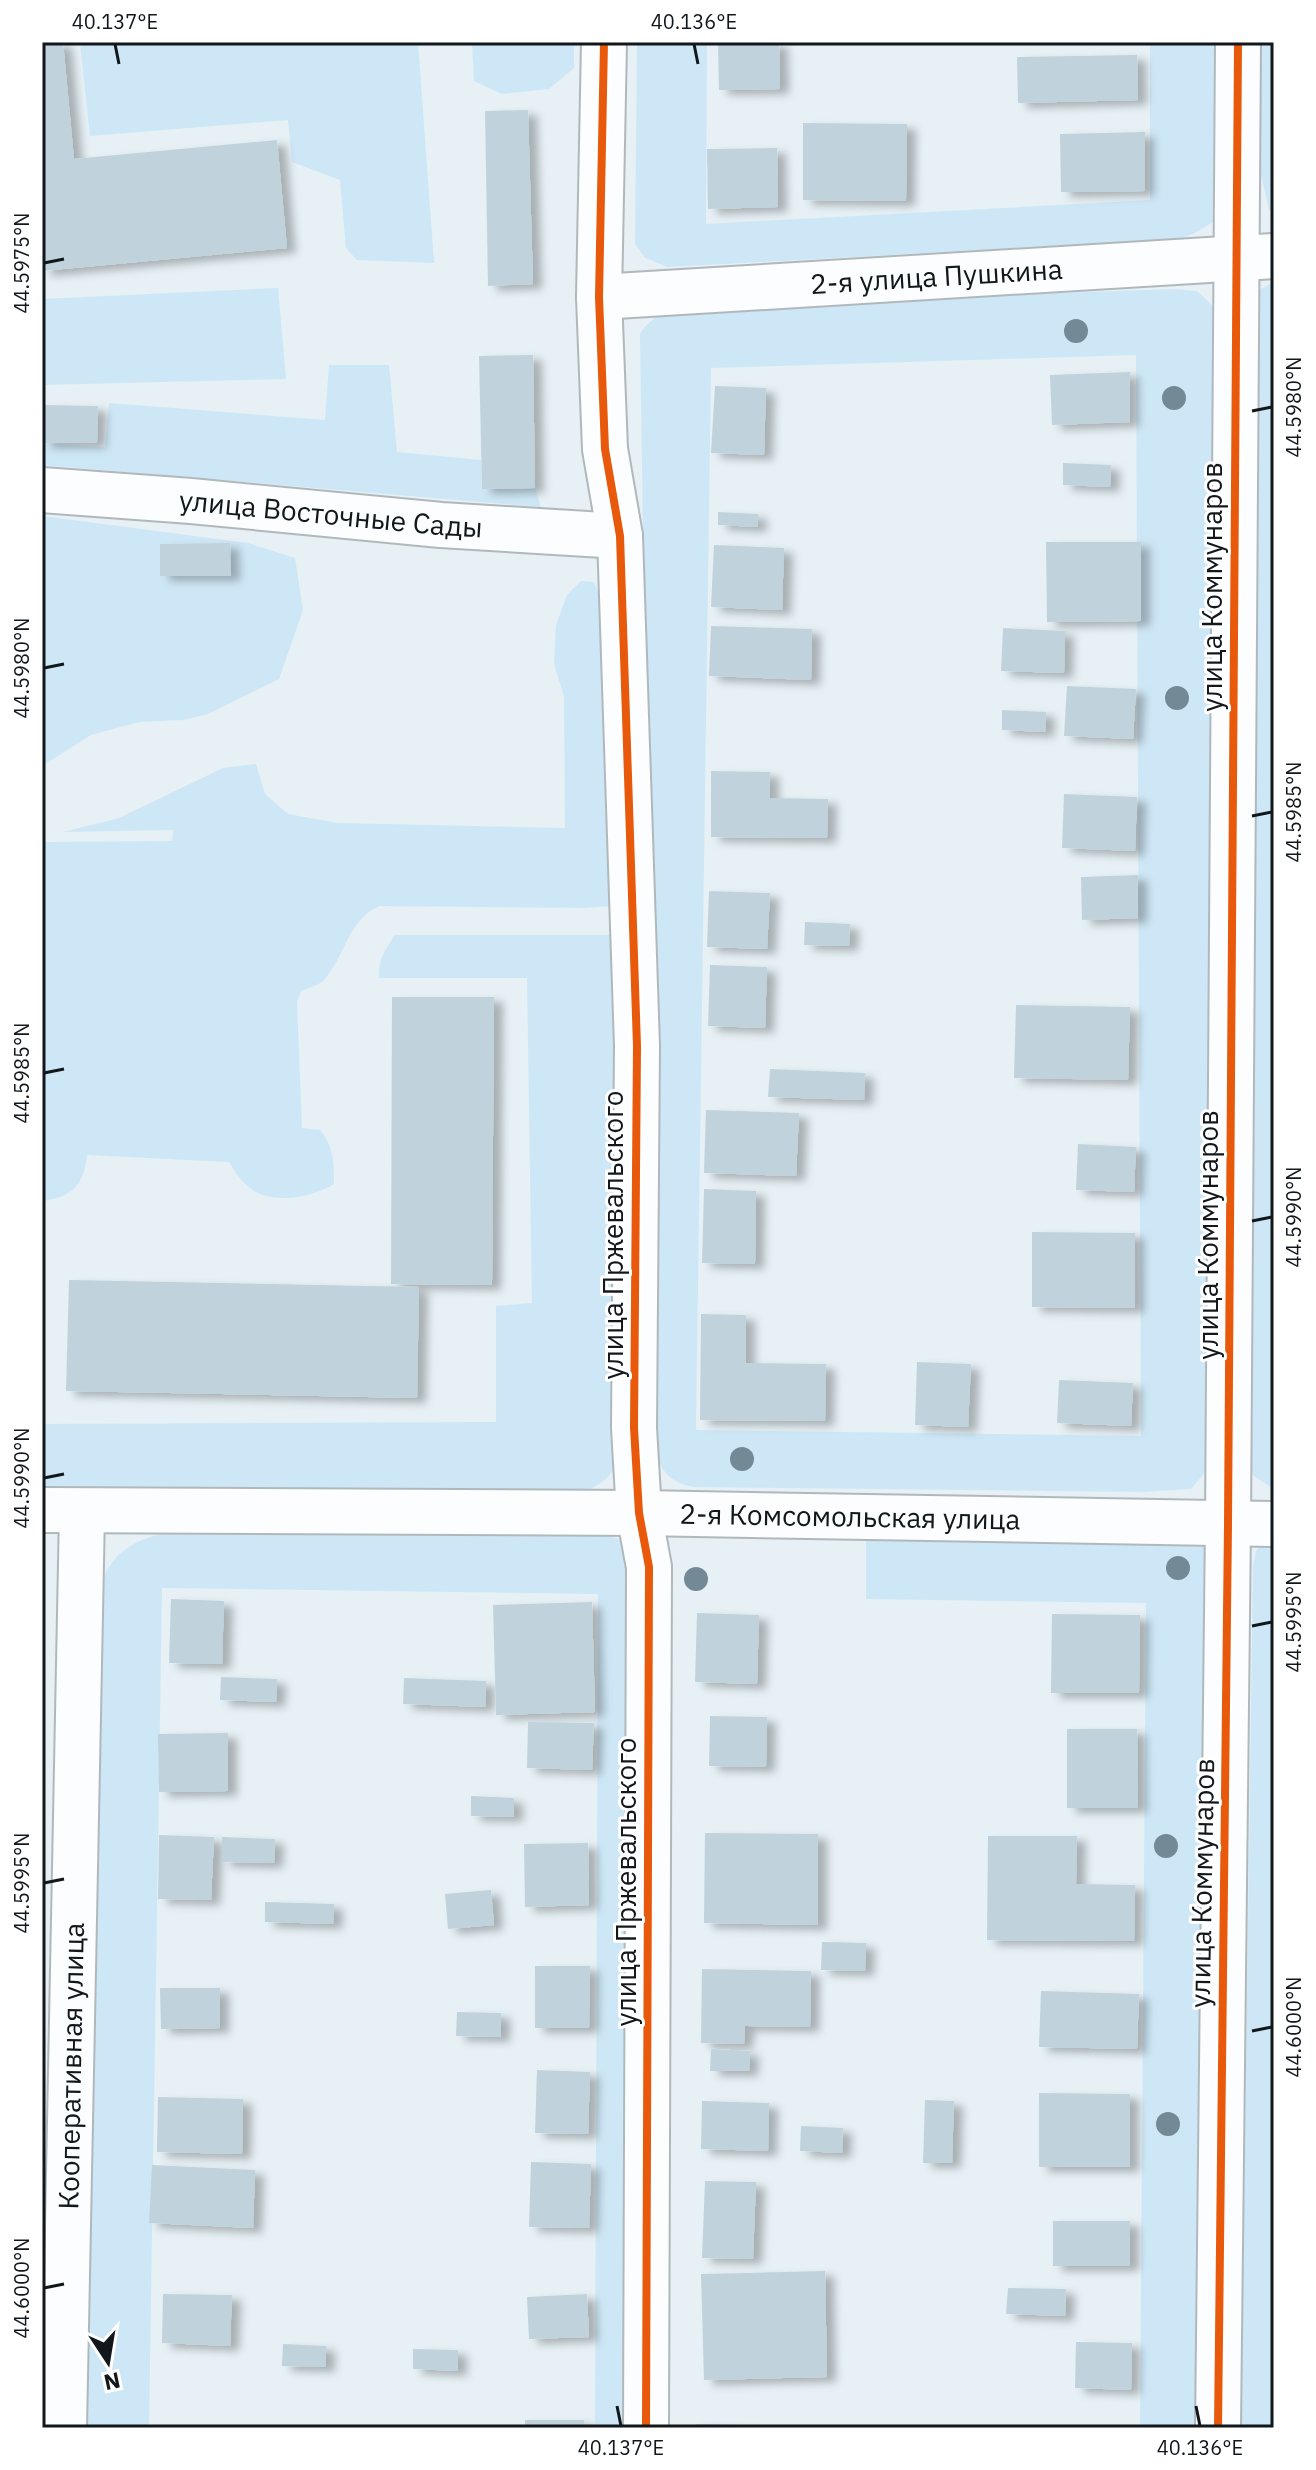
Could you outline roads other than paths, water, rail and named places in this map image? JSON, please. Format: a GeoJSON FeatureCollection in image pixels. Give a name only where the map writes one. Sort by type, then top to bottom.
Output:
{"type":"FeatureCollection","features":[{"type":"Feature","properties":{"kind":"street","name":"улица Пржевальского"},"geometry":{"type":"LineString","coordinates":[[604,42],[599,297],[605,449],[620,536],[637,1046],[634,1428],[639,1513],[649,1567],[646,2428]]}},
{"type":"Feature","properties":{"kind":"street","name":"улица Коммунаров"},"geometry":{"type":"LineString","coordinates":[[1218,2428],[1228,1524],[1256,257],[1238,42]]}},
{"type":"Feature","properties":{"kind":"street","name":"2-я улица Пушкина"},"geometry":{"type":"LineString","coordinates":[[599,297],[1256,257]]}},
{"type":"Feature","properties":{"kind":"street","name":"улица Восточные Сады"},"geometry":{"type":"LineString","coordinates":[[42,490],[441,525],[620,536]]}},
{"type":"Feature","properties":{"kind":"street","name":"2-я Комсомольская улица"},"geometry":{"type":"LineString","coordinates":[[62,1511],[639,1513],[1274,1524]]}},
{"type":"Feature","properties":{"kind":"street","name":"Кооперативная улица"},"geometry":{"type":"LineString","coordinates":[[62,1511],[64,2428]]}}]}
